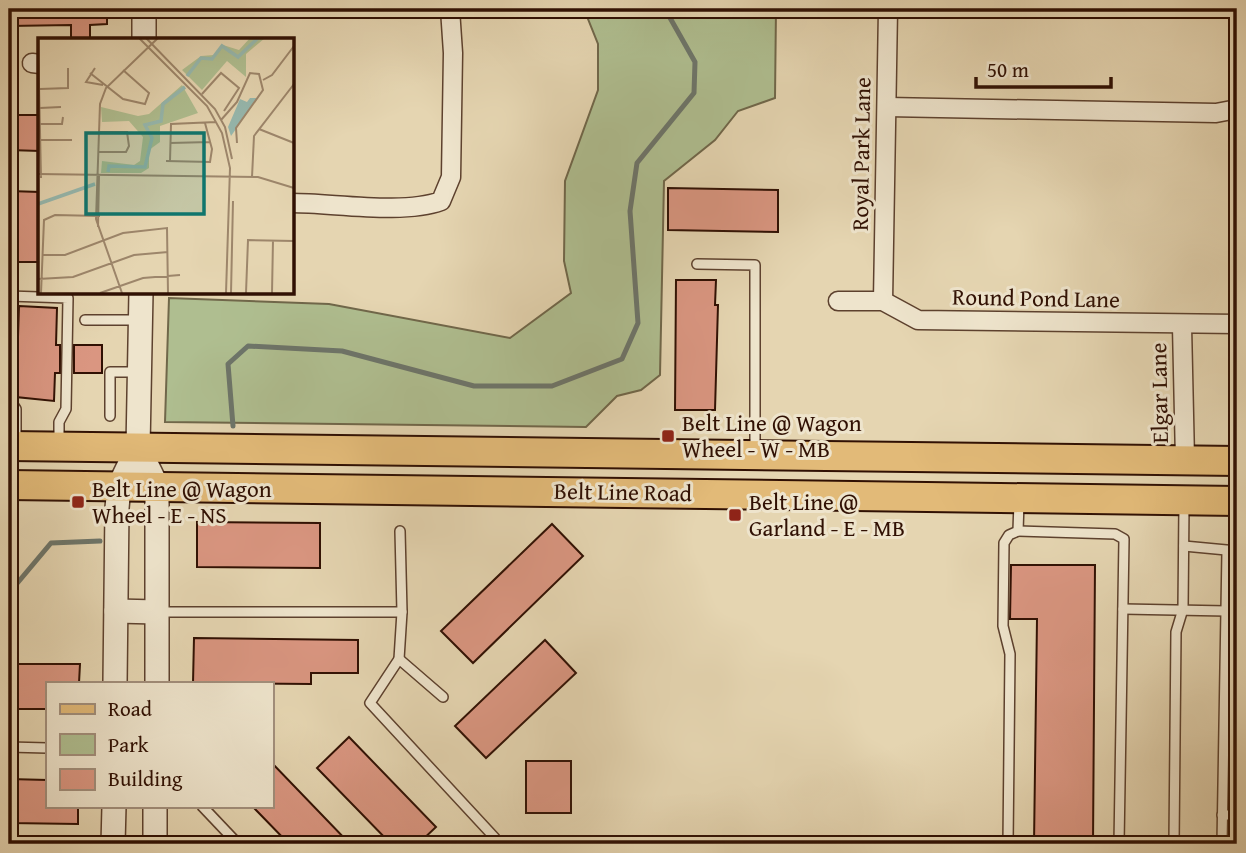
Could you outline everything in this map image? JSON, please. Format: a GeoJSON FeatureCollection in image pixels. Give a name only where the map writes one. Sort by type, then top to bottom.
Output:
{"type":"FeatureCollection","features":[{"type":"Feature","properties":{"kind":"main road","name":"Belt Line Road"},"geometry":{"type":"LineString","coordinates":[[13,446],[1237,461]]}},
{"type":"Feature","properties":{"kind":"main road"},"geometry":{"type":"LineString","coordinates":[[755,454],[755,494]]}},
{"type":"Feature","properties":{"kind":"main road"},"geometry":{"type":"LineString","coordinates":[[921,456],[921,496]]}},
{"type":"Feature","properties":{"kind":"main road"},"geometry":{"type":"LineString","coordinates":[[1184,500],[1185,460]]}},
{"type":"Feature","properties":{"kind":"main road","name":"Belt Line Road"},"geometry":{"type":"LineString","coordinates":[[9,485],[1237,501]]}},
{"type":"Feature","properties":{"kind":"street"},"geometry":{"type":"LineString","coordinates":[[144,9],[144,38]]}},
{"type":"Feature","properties":{"kind":"street"},"geometry":{"type":"LineString","coordinates":[[294,203],[407,207],[428,206],[441,201],[451,177],[453,53],[450,9]]}},
{"type":"Feature","properties":{"kind":"street","name":"Royal Park Lane"},"geometry":{"type":"LineString","coordinates":[[883,301],[888,9]]}},
{"type":"Feature","properties":{"kind":"street"},"geometry":{"type":"LineString","coordinates":[[887,107],[1216,113],[1237,109]]}},
{"type":"Feature","properties":{"kind":"street"},"geometry":{"type":"LineString","coordinates":[[115,682],[120,486],[138,447],[141,294]]}},
{"type":"Feature","properties":{"kind":"street","name":"Round Pond Lane"},"geometry":{"type":"LineString","coordinates":[[838,301],[883,301],[918,320],[1182,326],[1237,324]]}},
{"type":"Feature","properties":{"kind":"street","name":"Elgar Lane"},"geometry":{"type":"LineString","coordinates":[[1182,326],[1185,460]]}},
{"type":"Feature","properties":{"kind":"street"},"geometry":{"type":"LineString","coordinates":[[138,447],[157,486],[157,682]]}},
{"type":"Feature","properties":{"kind":"street"},"geometry":{"type":"LineString","coordinates":[[116,611],[157,612]]}},
{"type":"Feature","properties":{"kind":"street"},"geometry":{"type":"LineString","coordinates":[[113,844],[114,808]]}},
{"type":"Feature","properties":{"kind":"street"},"geometry":{"type":"LineString","coordinates":[[155,808],[155,844]]}},
{"type":"Feature","properties":{"kind":"lane"},"geometry":{"type":"LineString","coordinates":[[697,264],[755,265],[755,454]]}},
{"type":"Feature","properties":{"kind":"lane"},"geometry":{"type":"LineString","coordinates":[[9,296],[70,295],[66,409],[59,422],[59,447]]}},
{"type":"Feature","properties":{"kind":"lane"},"geometry":{"type":"LineString","coordinates":[[85,320],[140,320]]}},
{"type":"Feature","properties":{"kind":"lane"},"geometry":{"type":"LineString","coordinates":[[110,416],[110,372],[139,372]]}},
{"type":"Feature","properties":{"kind":"lane"},"geometry":{"type":"LineString","coordinates":[[9,399],[16,409],[13,446]]}},
{"type":"Feature","properties":{"kind":"lane"},"geometry":{"type":"LineString","coordinates":[[1018,531],[1020,497]]}},
{"type":"Feature","properties":{"kind":"lane"},"geometry":{"type":"LineString","coordinates":[[1174,844],[1177,632],[1183,610],[1184,500]]}},
{"type":"Feature","properties":{"kind":"lane"},"geometry":{"type":"LineString","coordinates":[[400,531],[402,612],[399,659],[370,703],[495,838],[496,844]]}},
{"type":"Feature","properties":{"kind":"lane"},"geometry":{"type":"LineString","coordinates":[[1008,844],[1010,654],[1003,626],[1004,544],[1009,536],[1018,531],[1115,534],[1124,539],[1119,844]]}},
{"type":"Feature","properties":{"kind":"lane"},"geometry":{"type":"LineString","coordinates":[[1184,546],[1232,551],[1227,611],[1222,844]]}},
{"type":"Feature","properties":{"kind":"lane"},"geometry":{"type":"LineString","coordinates":[[1123,609],[1227,611]]}},
{"type":"Feature","properties":{"kind":"lane"},"geometry":{"type":"LineString","coordinates":[[157,612],[402,612]]}},
{"type":"Feature","properties":{"kind":"lane"},"geometry":{"type":"LineString","coordinates":[[1226,651],[1237,651]]}},
{"type":"Feature","properties":{"kind":"lane"},"geometry":{"type":"LineString","coordinates":[[399,659],[443,697]]}},
{"type":"Feature","properties":{"kind":"lane"},"geometry":{"type":"LineString","coordinates":[[9,747],[46,748]]}},
{"type":"Feature","properties":{"kind":"lane"},"geometry":{"type":"LineString","coordinates":[[204,808],[238,844]]}},
{"type":"Feature","properties":{"kind":"lane"},"geometry":{"type":"LineString","coordinates":[[1222,815],[1237,815]]}},
{"type":"Feature","properties":{"kind":"green space"},"geometry":{"type":"Polygon","coordinates":[[[584,9],[776,9],[775,98],[738,111],[715,140],[664,181],[660,375],[641,390],[617,396],[586,427],[165,422],[169,298],[329,304],[510,338],[571,293],[564,261],[565,181],[598,90],[598,44],[584,9]]]}},
{"type":"Feature","properties":{"kind":"building"},"geometry":{"type":"Polygon","coordinates":[[[9,9],[107,9],[107,24],[90,25],[90,38],[71,38],[71,25],[9,26],[9,9]]]}},
{"type":"Feature","properties":{"kind":"building"},"geometry":{"type":"Polygon","coordinates":[[[9,115],[38,115],[38,151],[9,150],[9,115]]]}},
{"type":"Feature","properties":{"kind":"building"},"geometry":{"type":"Polygon","coordinates":[[[668,188],[778,190],[778,232],[668,230],[668,188]]]}},
{"type":"Feature","properties":{"kind":"building"},"geometry":{"type":"Polygon","coordinates":[[[9,191],[38,192],[38,262],[9,262],[9,191]]]}},
{"type":"Feature","properties":{"kind":"building"},"geometry":{"type":"Polygon","coordinates":[[[676,280],[716,280],[715,305],[718,305],[715,410],[675,410],[676,280]]]}},
{"type":"Feature","properties":{"kind":"building"},"geometry":{"type":"Polygon","coordinates":[[[19,306],[57,308],[56,345],[60,345],[60,373],[55,373],[54,401],[16,397],[19,306]]]}},
{"type":"Feature","properties":{"kind":"building"},"geometry":{"type":"Polygon","coordinates":[[[74,345],[102,345],[102,373],[74,373],[74,345]]]}},
{"type":"Feature","properties":{"kind":"building"},"geometry":{"type":"Polygon","coordinates":[[[197,522],[320,523],[320,568],[197,567],[197,522]]]}},
{"type":"Feature","properties":{"kind":"building"},"geometry":{"type":"Polygon","coordinates":[[[552,524],[583,556],[473,663],[441,631],[552,524]]]}},
{"type":"Feature","properties":{"kind":"building"},"geometry":{"type":"Polygon","coordinates":[[[1011,565],[1095,565],[1093,844],[1034,844],[1037,619],[1010,619],[1011,565]]]}},
{"type":"Feature","properties":{"kind":"building"},"geometry":{"type":"Polygon","coordinates":[[[194,638],[358,640],[358,673],[311,673],[311,684],[193,682],[194,638]]]}},
{"type":"Feature","properties":{"kind":"building"},"geometry":{"type":"Polygon","coordinates":[[[545,640],[576,673],[486,758],[455,726],[545,640]]]}},
{"type":"Feature","properties":{"kind":"building"},"geometry":{"type":"Polygon","coordinates":[[[9,664],[80,664],[79,682],[46,682],[46,709],[9,709],[9,664]]]}},
{"type":"Feature","properties":{"kind":"building"},"geometry":{"type":"Polygon","coordinates":[[[349,737],[436,827],[418,844],[391,844],[317,768],[349,737]]]}},
{"type":"Feature","properties":{"kind":"building"},"geometry":{"type":"Polygon","coordinates":[[[526,761],[571,761],[571,813],[526,813],[526,761]]]}},
{"type":"Feature","properties":{"kind":"building"},"geometry":{"type":"Polygon","coordinates":[[[273,764],[350,844],[289,844],[254,808],[273,808],[273,764]]]}},
{"type":"Feature","properties":{"kind":"building"},"geometry":{"type":"Polygon","coordinates":[[[9,779],[46,780],[46,808],[78,808],[78,824],[9,823],[9,779]]]}},
{"type":"Feature","properties":{"kind":"waterway"},"geometry":{"type":"LineString","coordinates":[[233,426],[228,364],[248,346],[342,351],[474,386],[552,386],[622,359],[638,323],[630,211],[637,163],[694,93],[695,62],[665,9]]}},
{"type":"Feature","properties":{"kind":"waterway"},"geometry":{"type":"LineString","coordinates":[[9,593],[51,543],[100,541]]}},
{"type":"Feature","properties":{"kind":"place","name":"Belt Line @ Wagon Wheel - W - MB"},"geometry":{"type":"Point","coordinates":[668,436]}},
{"type":"Feature","properties":{"kind":"place","name":"Belt Line @ Wagon Wheel - E - NS"},"geometry":{"type":"Point","coordinates":[78,502]}},
{"type":"Feature","properties":{"kind":"place","name":"Belt Line @ Garland - E - MB"},"geometry":{"type":"Point","coordinates":[735,515]}}]}
